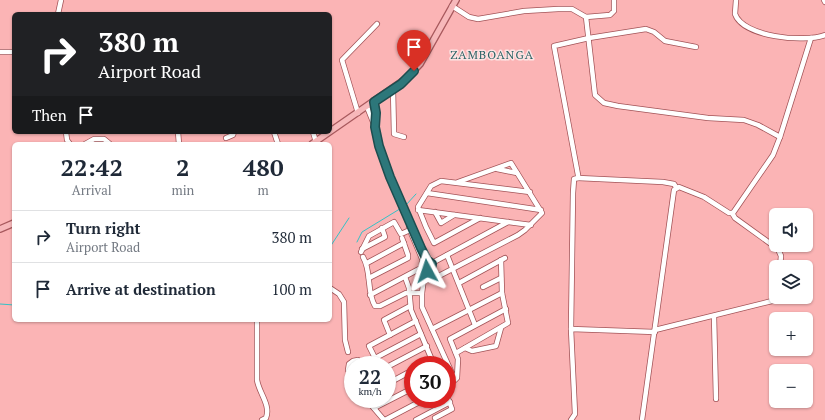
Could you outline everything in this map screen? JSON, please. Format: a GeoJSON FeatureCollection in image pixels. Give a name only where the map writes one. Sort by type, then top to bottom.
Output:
{"type":"FeatureCollection","features":[{"type":"Feature","properties":{"kind":"main road"},"geometry":{"type":"LineString","coordinates":[[332,131],[394,89],[407,78],[420,64],[456,0]]}},
{"type":"Feature","properties":{"kind":"main road"},"geometry":{"type":"LineString","coordinates":[[315,142],[327,134]]}},
{"type":"Feature","properties":{"kind":"main road"},"geometry":{"type":"LineString","coordinates":[[0,229],[12,224]]}},
{"type":"Feature","properties":{"kind":"street"},"geometry":{"type":"LineString","coordinates":[[58,12],[61,0]]}},
{"type":"Feature","properties":{"kind":"street"},"geometry":{"type":"LineString","coordinates":[[452,6],[475,19],[558,9],[572,10],[587,19],[610,15],[614,11],[614,0]]}},
{"type":"Feature","properties":{"kind":"street"},"geometry":{"type":"LineString","coordinates":[[736,0],[734,14],[744,25],[780,38],[811,38],[825,35]]}},
{"type":"Feature","properties":{"kind":"street"},"geometry":{"type":"LineString","coordinates":[[587,19],[595,95],[601,101],[646,110],[744,120],[758,125],[780,137]]}},
{"type":"Feature","properties":{"kind":"street"},"geometry":{"type":"LineString","coordinates":[[358,113],[342,60],[377,24]]}},
{"type":"Feature","properties":{"kind":"street"},"geometry":{"type":"LineString","coordinates":[[578,178],[554,48],[555,45],[646,29],[654,32],[665,41],[696,47]]}},
{"type":"Feature","properties":{"kind":"street"},"geometry":{"type":"LineString","coordinates":[[732,213],[744,200],[773,156],[811,38]]}},
{"type":"Feature","properties":{"kind":"street"},"geometry":{"type":"LineString","coordinates":[[0,52],[12,52]]}},
{"type":"Feature","properties":{"kind":"street"},"geometry":{"type":"LineString","coordinates":[[394,89],[394,134],[404,137]]}},
{"type":"Feature","properties":{"kind":"street"},"geometry":{"type":"LineString","coordinates":[[374,102],[376,113],[375,127]]}},
{"type":"Feature","properties":{"kind":"street"},"geometry":{"type":"LineString","coordinates":[[367,107],[375,127],[381,154],[418,244]]}},
{"type":"Feature","properties":{"kind":"street"},"geometry":{"type":"LineString","coordinates":[[226,138],[233,134]]}},
{"type":"Feature","properties":{"kind":"street"},"geometry":{"type":"LineString","coordinates":[[89,142],[94,139],[104,139],[108,142]]}},
{"type":"Feature","properties":{"kind":"street"},"geometry":{"type":"LineString","coordinates":[[424,279],[431,280],[518,235],[531,225],[542,213],[511,163],[458,182]]}},
{"type":"Feature","properties":{"kind":"street"},"geometry":{"type":"LineString","coordinates":[[497,168],[517,173]]}},
{"type":"Feature","properties":{"kind":"street"},"geometry":{"type":"LineString","coordinates":[[571,420],[575,414],[571,329],[574,179],[663,182],[674,184],[676,187],[681,187],[704,197],[732,213],[735,218],[778,249],[781,256],[781,260]]}},
{"type":"Feature","properties":{"kind":"street"},"geometry":{"type":"LineString","coordinates":[[480,218],[434,243],[418,210],[418,205],[432,186],[438,182],[458,182],[530,192]]}},
{"type":"Feature","properties":{"kind":"street"},"geometry":{"type":"LineString","coordinates":[[642,420],[673,191],[676,187]]}},
{"type":"Feature","properties":{"kind":"street"},"geometry":{"type":"LineString","coordinates":[[427,193],[541,210]]}},
{"type":"Feature","properties":{"kind":"street"},"geometry":{"type":"LineString","coordinates":[[418,210],[531,225]]}},
{"type":"Feature","properties":{"kind":"street"},"geometry":{"type":"LineString","coordinates":[[435,212],[441,223],[454,215]]}},
{"type":"Feature","properties":{"kind":"street"},"geometry":{"type":"LineString","coordinates":[[370,295],[405,277],[423,270],[431,269],[410,230],[407,217]]}},
{"type":"Feature","properties":{"kind":"street"},"geometry":{"type":"LineString","coordinates":[[410,230],[401,234],[395,221],[369,236],[362,252],[367,263],[370,295],[372,301],[378,307],[410,292],[422,293]]}},
{"type":"Feature","properties":{"kind":"street"},"geometry":{"type":"LineString","coordinates":[[443,356],[422,307],[424,279],[423,270],[427,261],[447,255],[508,222]]}},
{"type":"Feature","properties":{"kind":"street"},"geometry":{"type":"LineString","coordinates":[[362,252],[385,236],[382,228]]}},
{"type":"Feature","properties":{"kind":"street"},"geometry":{"type":"LineString","coordinates":[[367,263],[403,241],[408,258],[369,278]]}},
{"type":"Feature","properties":{"kind":"street"},"geometry":{"type":"LineString","coordinates":[[447,255],[475,325]]}},
{"type":"Feature","properties":{"kind":"street"},"geometry":{"type":"LineString","coordinates":[[456,353],[508,323],[502,293],[501,278],[503,259],[459,283]]}},
{"type":"Feature","properties":{"kind":"street"},"geometry":{"type":"LineString","coordinates":[[405,277],[410,292],[410,306],[431,356]]}},
{"type":"Feature","properties":{"kind":"street"},"geometry":{"type":"LineString","coordinates":[[483,287],[501,278]]}},
{"type":"Feature","properties":{"kind":"street"},"geometry":{"type":"LineString","coordinates":[[332,290],[338,294],[344,302],[345,340],[348,352]]}},
{"type":"Feature","properties":{"kind":"street"},"geometry":{"type":"LineString","coordinates":[[432,329],[502,293]]}},
{"type":"Feature","properties":{"kind":"street"},"geometry":{"type":"LineString","coordinates":[[571,329],[655,331],[769,303]]}},
{"type":"Feature","properties":{"kind":"street"},"geometry":{"type":"LineString","coordinates":[[390,335],[384,320],[410,306]]}},
{"type":"Feature","properties":{"kind":"street"},"geometry":{"type":"LineString","coordinates":[[456,380],[458,364],[456,353],[450,339],[506,309]]}},
{"type":"Feature","properties":{"kind":"street"},"geometry":{"type":"LineString","coordinates":[[714,316],[716,399]]}},
{"type":"Feature","properties":{"kind":"street"},"geometry":{"type":"LineString","coordinates":[[374,356],[369,346],[416,321]]}},
{"type":"Feature","properties":{"kind":"street"},"geometry":{"type":"LineString","coordinates":[[257,322],[258,389],[266,402],[268,412],[266,418],[262,420]]}},
{"type":"Feature","properties":{"kind":"street"},"geometry":{"type":"LineString","coordinates":[[465,348],[471,351],[496,346],[501,328]]}},
{"type":"Feature","properties":{"kind":"street"},"geometry":{"type":"LineString","coordinates":[[379,356],[421,334]]}},
{"type":"Feature","properties":{"kind":"street"},"geometry":{"type":"LineString","coordinates":[[396,362],[427,346]]}},
{"type":"Feature","properties":{"kind":"street"},"geometry":{"type":"LineString","coordinates":[[374,408],[384,420],[407,408]]}},
{"type":"Feature","properties":{"kind":"street"},"geometry":{"type":"LineString","coordinates":[[420,419],[439,408]]}},
{"type":"Feature","properties":{"kind":"street"},"geometry":{"type":"LineString","coordinates":[[433,411],[436,419],[451,410],[451,408]]}},
{"type":"Feature","properties":{"kind":"waterway"},"geometry":{"type":"LineString","coordinates":[[406,205],[416,194]]}},
{"type":"Feature","properties":{"kind":"waterway"},"geometry":{"type":"LineString","coordinates":[[357,242],[362,232],[403,207]]}},
{"type":"Feature","properties":{"kind":"waterway"},"geometry":{"type":"LineString","coordinates":[[332,244],[349,218]]}},
{"type":"Feature","properties":{"kind":"waterway"},"geometry":{"type":"LineString","coordinates":[[0,304],[12,305]]}},
{"type":"Feature","properties":{"kind":"district","name":"ZAMBOANGA"},"geometry":{"type":"Point","coordinates":[492,55]}},
{"type":"Feature","properties":{"kind":"route"},"geometry":{"type":"LineString","coordinates":[[414,71],[401,84],[374,102],[376,113],[375,127],[379,146],[390,177],[421,248],[427,260],[431,261],[431,269],[427,271]]}}]}
